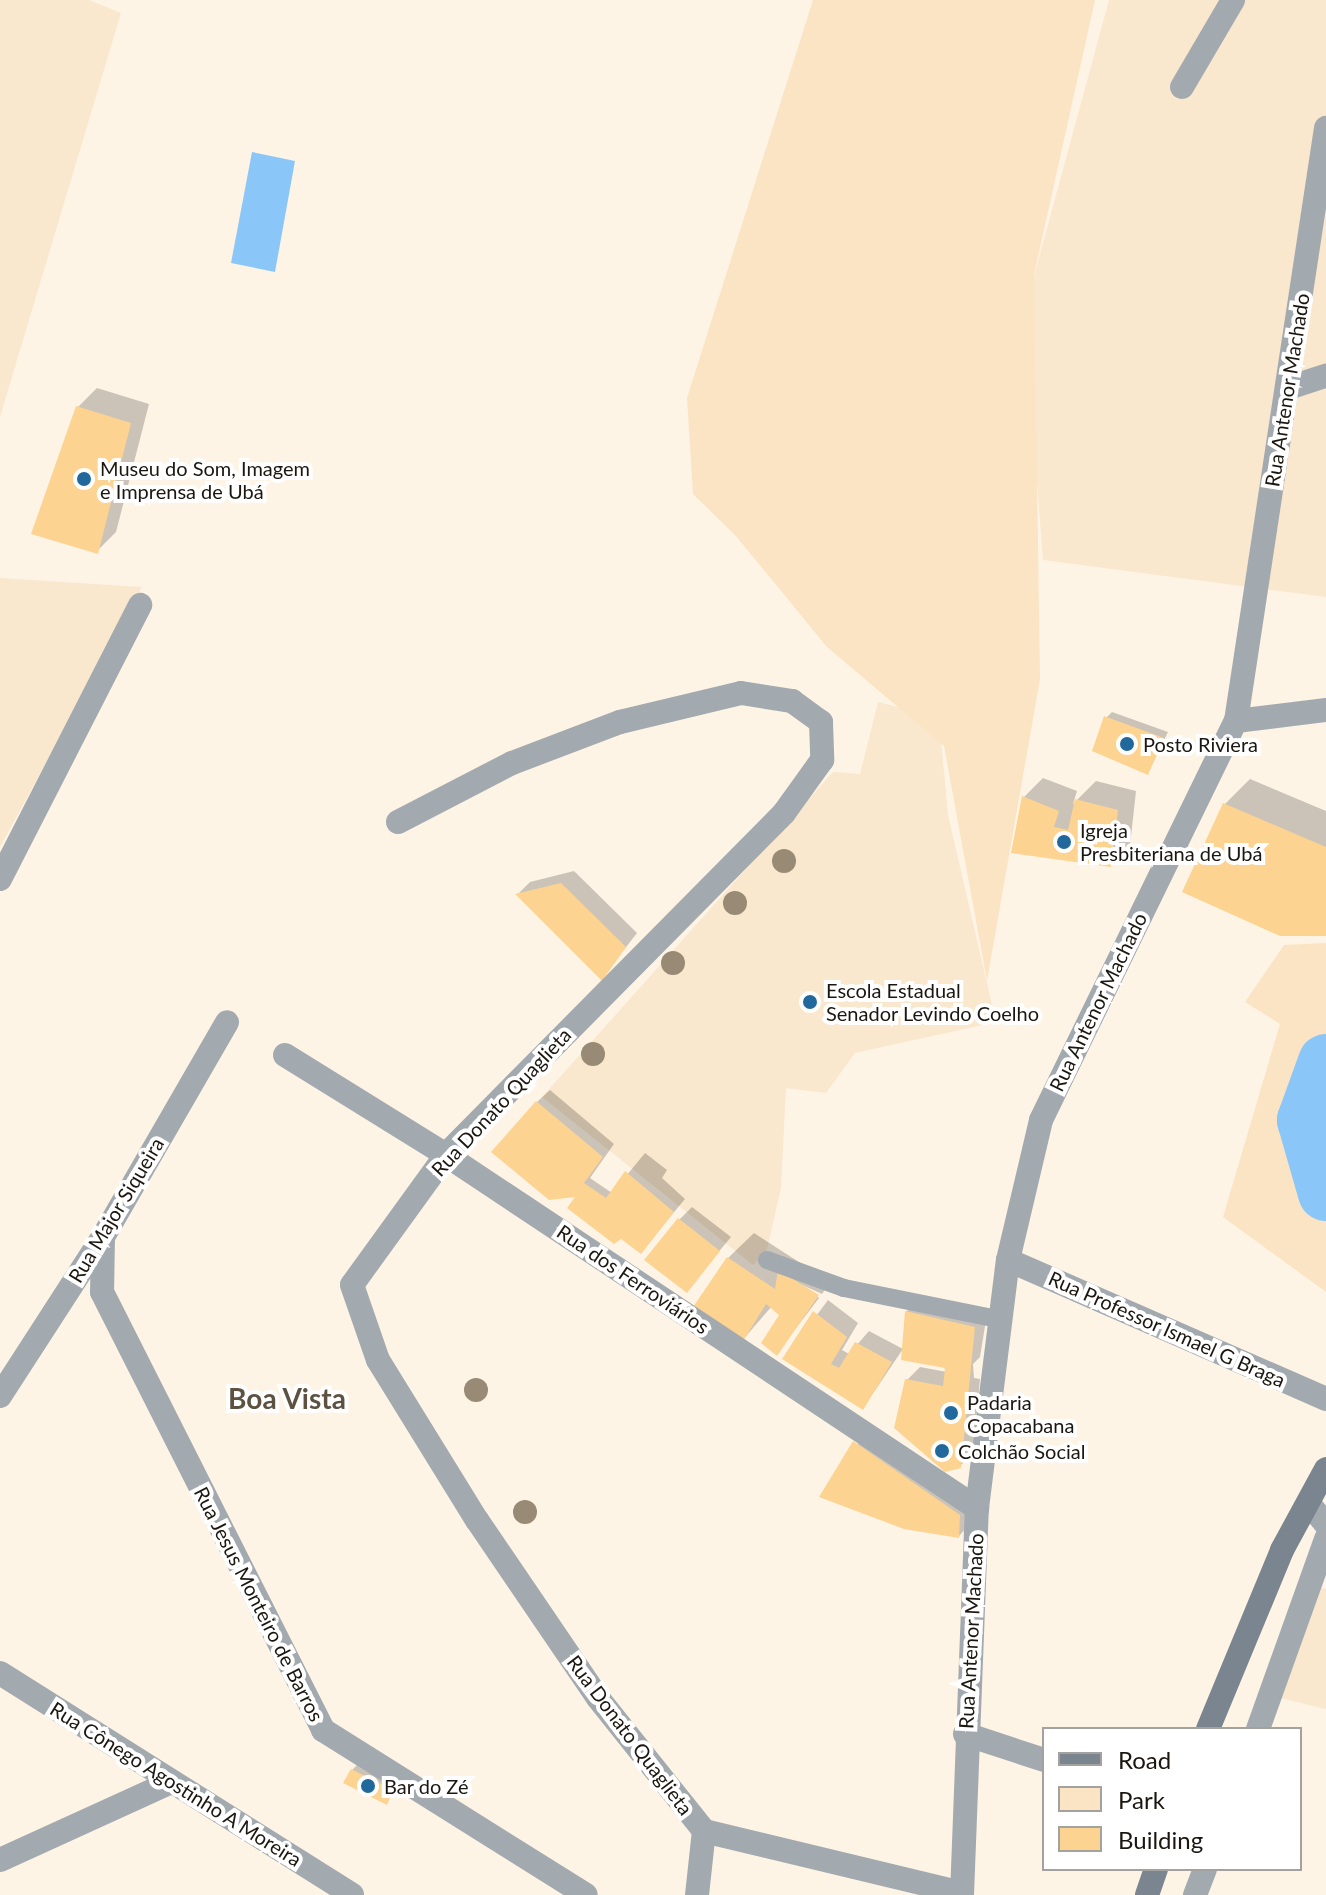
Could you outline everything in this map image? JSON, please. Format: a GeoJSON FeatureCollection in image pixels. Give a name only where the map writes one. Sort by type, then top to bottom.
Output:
{"type":"FeatureCollection","features":[{"type":"Feature","properties":{"kind":"main road"},"geometry":{"type":"LineString","coordinates":[[1209,1727],[1282,1550],[1326,1469]]}},
{"type":"Feature","properties":{"kind":"main road"},"geometry":{"type":"LineString","coordinates":[[1147,1895],[1155,1871]]}},
{"type":"Feature","properties":{"kind":"street"},"geometry":{"type":"LineString","coordinates":[[1182,87],[1233,0]]}},
{"type":"Feature","properties":{"kind":"street","name":"Rua Antenor Machado"},"geometry":{"type":"LineString","coordinates":[[962,1894],[965,1734],[977,1508],[998,1319],[1008,1260],[1041,1120],[1236,721],[1326,128]]}},
{"type":"Feature","properties":{"kind":"street"},"geometry":{"type":"LineString","coordinates":[[1288,388],[1326,376]]}},
{"type":"Feature","properties":{"kind":"street"},"geometry":{"type":"LineString","coordinates":[[0,879],[140,605]]}},
{"type":"Feature","properties":{"kind":"street","name":"Rua Donato Quaglieta"},"geometry":{"type":"LineString","coordinates":[[398,822],[512,763],[650,715],[741,693],[792,701],[821,722],[822,760],[784,813],[446,1155],[352,1285],[378,1360],[477,1520],[598,1698],[704,1831],[962,1894]]}},
{"type":"Feature","properties":{"kind":"street"},"geometry":{"type":"LineString","coordinates":[[1236,721],[1326,710]]}},
{"type":"Feature","properties":{"kind":"street","name":"Rua Major Siqueira"},"geometry":{"type":"LineString","coordinates":[[0,1396],[103,1237],[227,1022]]}},
{"type":"Feature","properties":{"kind":"street","name":"Rua dos Ferroviários"},"geometry":{"type":"LineString","coordinates":[[285,1055],[446,1155],[977,1508]]}},
{"type":"Feature","properties":{"kind":"street","name":"Rua Jesus Monteiro de Barros"},"geometry":{"type":"LineString","coordinates":[[103,1237],[102,1292],[323,1730],[586,1895]]}},
{"type":"Feature","properties":{"kind":"street","name":"Rua Professor Ismael G Braga"},"geometry":{"type":"LineString","coordinates":[[1008,1260],[1326,1399]]}},
{"type":"Feature","properties":{"kind":"street"},"geometry":{"type":"LineString","coordinates":[[1309,1504],[1326,1524]]}},
{"type":"Feature","properties":{"kind":"street"},"geometry":{"type":"LineString","coordinates":[[1259,1727],[1326,1539]]}},
{"type":"Feature","properties":{"kind":"street","name":"Rua Cônego Agostinho A Moreira"},"geometry":{"type":"LineString","coordinates":[[0,1673],[352,1895]]}},
{"type":"Feature","properties":{"kind":"street"},"geometry":{"type":"LineString","coordinates":[[965,1734],[1042,1759]]}},
{"type":"Feature","properties":{"kind":"street"},"geometry":{"type":"LineString","coordinates":[[0,1860],[171,1782]]}},
{"type":"Feature","properties":{"kind":"street"},"geometry":{"type":"LineString","coordinates":[[697,1895],[704,1831]]}},
{"type":"Feature","properties":{"kind":"street"},"geometry":{"type":"LineString","coordinates":[[1195,1895],[1204,1871]]}},
{"type":"Feature","properties":{"kind":"lane"},"geometry":{"type":"LineString","coordinates":[[767,1260],[844,1288],[998,1319]]}},
{"type":"Feature","properties":{"kind":"shaded area"},"geometry":{"type":"Polygon","coordinates":[[[0,0],[89,0],[121,13],[0,417],[0,0]]]}},
{"type":"Feature","properties":{"kind":"shaded area"},"geometry":{"type":"Polygon","coordinates":[[[1109,0],[1326,0],[1326,597],[1043,560],[1024,313],[1109,0]]]}},
{"type":"Feature","properties":{"kind":"shaded area"},"geometry":{"type":"Polygon","coordinates":[[[0,578],[142,587],[0,847],[0,578]]]}},
{"type":"Feature","properties":{"kind":"shaded area","name":"Escola Estadual Senador Levindo Coelho"},"geometry":{"type":"Polygon","coordinates":[[[878,702],[939,717],[948,815],[996,1022],[855,1053],[826,1093],[786,1088],[781,1188],[766,1253],[753,1265],[542,1097],[833,772],[860,774],[878,702]]]}},
{"type":"Feature","properties":{"kind":"shaded area"},"geometry":{"type":"Polygon","coordinates":[[[1314,1585],[1326,1589],[1326,1709],[1276,1697],[1314,1585]]]}},
{"type":"Feature","properties":{"kind":"green space"},"geometry":{"type":"Polygon","coordinates":[[[813,0],[1095,0],[1034,275],[1040,679],[987,981],[944,746],[827,647],[735,535],[693,494],[687,398],[813,0]]]}},
{"type":"Feature","properties":{"kind":"green space"},"geometry":{"type":"Polygon","coordinates":[[[1326,943],[1326,1292],[1223,1217],[1280,1024],[1245,1002],[1284,945],[1326,943]]]}},
{"type":"Feature","properties":{"kind":"water"},"geometry":{"type":"Polygon","coordinates":[[[252,152],[295,161],[275,272],[231,263],[252,152]]]}},
{"type":"Feature","properties":{"kind":"building","name":"Museu do Som, Imagem e Imprensa de Ubá"},"geometry":{"type":"Polygon","coordinates":[[[76,406],[131,423],[98,554],[31,534],[76,406]]]}},
{"type":"Feature","properties":{"kind":"building","name":"Posto Riviera"},"geometry":{"type":"Polygon","coordinates":[[[1104,716],[1164,738],[1148,775],[1092,751],[1104,716]]]}},
{"type":"Feature","properties":{"kind":"building","name":"Igreja Presbiteriana de Ubá"},"geometry":{"type":"Polygon","coordinates":[[[1022,796],[1059,811],[1054,827],[1068,830],[1075,799],[1118,810],[1111,867],[1011,853],[1022,796]]]}},
{"type":"Feature","properties":{"kind":"building"},"geometry":{"type":"Polygon","coordinates":[[[1223,803],[1326,847],[1326,936],[1280,936],[1182,892],[1223,803]]]}},
{"type":"Feature","properties":{"kind":"building"},"geometry":{"type":"Polygon","coordinates":[[[561,883],[626,947],[602,981],[515,894],[561,883]]]}},
{"type":"Feature","properties":{"kind":"building"},"geometry":{"type":"Polygon","coordinates":[[[536,1101],[603,1157],[584,1183],[606,1198],[625,1171],[674,1212],[641,1254],[621,1239],[614,1244],[567,1208],[575,1197],[549,1200],[491,1152],[536,1101]]]}},
{"type":"Feature","properties":{"kind":"building"},"geometry":{"type":"Polygon","coordinates":[[[678,1218],[720,1251],[687,1293],[644,1260],[678,1218]]]}},
{"type":"Feature","properties":{"kind":"building"},"geometry":{"type":"Polygon","coordinates":[[[727,1257],[775,1289],[778,1270],[819,1295],[777,1356],[761,1343],[779,1315],[766,1304],[740,1346],[691,1310],[727,1257]]]}},
{"type":"Feature","properties":{"kind":"building"},"geometry":{"type":"Polygon","coordinates":[[[813,1311],[847,1337],[831,1364],[839,1368],[855,1342],[892,1362],[863,1410],[782,1359],[813,1311]]]}},
{"type":"Feature","properties":{"kind":"building"},"geometry":{"type":"Polygon","coordinates":[[[905,1311],[975,1327],[961,1468],[945,1472],[894,1428],[905,1379],[943,1386],[945,1368],[901,1360],[905,1311]]]}},
{"type":"Feature","properties":{"kind":"building"},"geometry":{"type":"Polygon","coordinates":[[[853,1441],[960,1515],[959,1538],[904,1529],[819,1497],[853,1441]]]}},
{"type":"Feature","properties":{"kind":"building","name":"Bar do Zé"},"geometry":{"type":"Polygon","coordinates":[[[351,1769],[393,1790],[387,1805],[343,1783],[351,1769]]]}},
{"type":"Feature","properties":{"kind":"waterway"},"geometry":{"type":"LineString","coordinates":[[1326,1062],[1305,1120],[1326,1193]]}},
{"type":"Feature","properties":{"kind":"place","name":"Museu do Som, Imagem e Imprensa de Ubá"},"geometry":{"type":"Point","coordinates":[84,479]}},
{"type":"Feature","properties":{"kind":"place","name":"Posto Riviera"},"geometry":{"type":"Point","coordinates":[1127,744]}},
{"type":"Feature","properties":{"kind":"place","name":"Igreja Presbiteriana de Ubá"},"geometry":{"type":"Point","coordinates":[1064,842]}},
{"type":"Feature","properties":{"kind":"place","name":"Escola Estadual Senador Levindo Coelho"},"geometry":{"type":"Point","coordinates":[810,1002]}},
{"type":"Feature","properties":{"kind":"place","name":"Padaria Copacabana"},"geometry":{"type":"Point","coordinates":[951,1413]}},
{"type":"Feature","properties":{"kind":"place","name":"Colchão Social"},"geometry":{"type":"Point","coordinates":[942,1451]}},
{"type":"Feature","properties":{"kind":"place","name":"Bar do Zé"},"geometry":{"type":"Point","coordinates":[368,1786]}},
{"type":"Feature","properties":{"kind":"district","name":"Boa Vista"},"geometry":{"type":"Point","coordinates":[287,1398]}}]}
